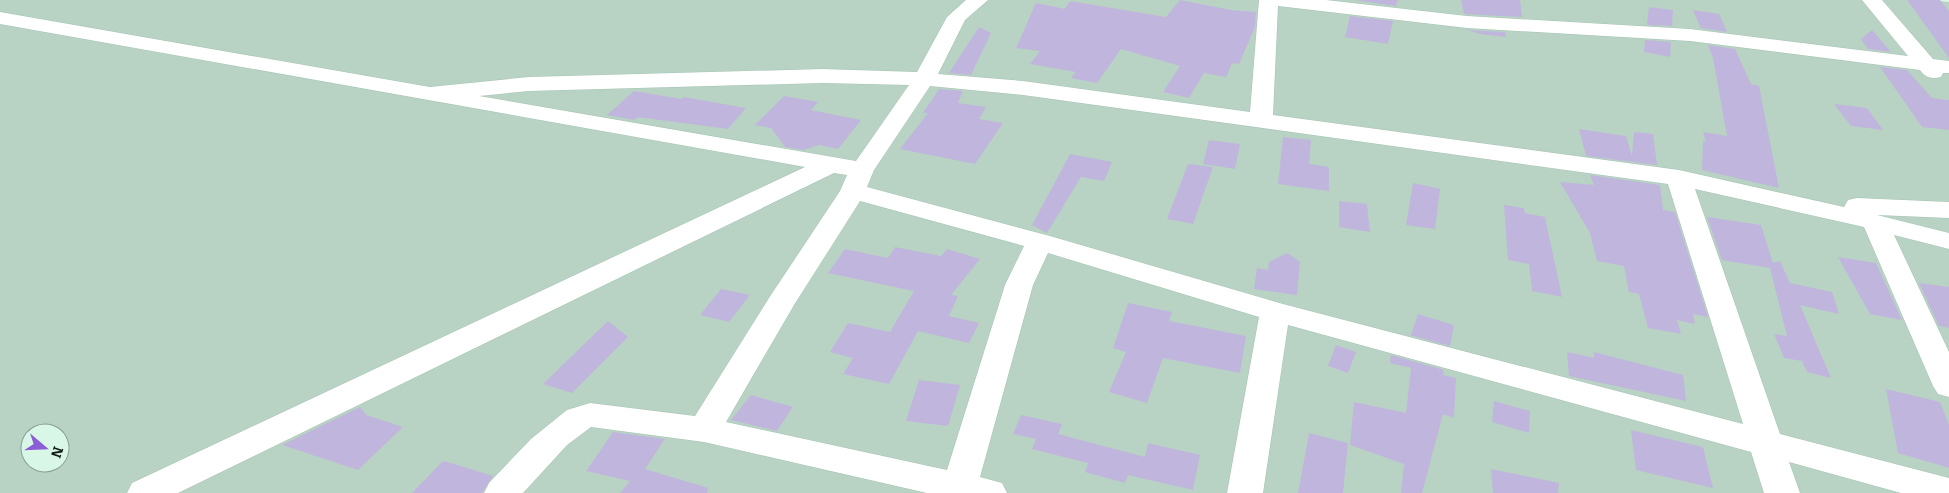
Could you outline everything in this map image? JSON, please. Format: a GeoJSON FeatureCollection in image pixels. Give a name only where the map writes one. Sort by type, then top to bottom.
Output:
{"type":"FeatureCollection","features":[{"type":"Feature","properties":{"kind":"street"},"geometry":{"type":"LineString","coordinates":[[704,430],[857,180],[924,79],[957,17],[978,0]]}},
{"type":"Feature","properties":{"kind":"street"},"geometry":{"type":"LineString","coordinates":[[1261,122],[1269,0]]}},
{"type":"Feature","properties":{"kind":"street"},"geometry":{"type":"LineString","coordinates":[[1274,0],[1436,19],[1491,15],[1690,35],[1949,67]]}},
{"type":"Feature","properties":{"kind":"street"},"geometry":{"type":"LineString","coordinates":[[1872,0],[1926,64],[1949,86]]}},
{"type":"Feature","properties":{"kind":"street"},"geometry":{"type":"LineString","coordinates":[[0,18],[830,165],[857,180],[1040,242],[1275,312],[1764,445],[1949,492]]}},
{"type":"Feature","properties":{"kind":"street"},"geometry":{"type":"LineString","coordinates":[[428,94],[529,84],[822,76],[924,79],[1023,88],[1679,178],[1803,204],[1949,241]]}},
{"type":"Feature","properties":{"kind":"street"},"geometry":{"type":"LineString","coordinates":[[164,490],[830,165]]}},
{"type":"Feature","properties":{"kind":"street"},"geometry":{"type":"LineString","coordinates":[[1679,178],[1764,445],[1782,493]]}},
{"type":"Feature","properties":{"kind":"street"},"geometry":{"type":"LineString","coordinates":[[1803,204],[1949,210]]}},
{"type":"Feature","properties":{"kind":"street"},"geometry":{"type":"LineString","coordinates":[[1875,223],[1949,386]]}},
{"type":"Feature","properties":{"kind":"street"},"geometry":{"type":"LineString","coordinates":[[502,493],[564,426],[580,416],[615,417],[704,430],[969,491],[994,365],[1016,294],[1040,242]]}},
{"type":"Feature","properties":{"kind":"street"},"geometry":{"type":"LineString","coordinates":[[1245,493],[1275,312]]}},
{"type":"Feature","properties":{"kind":"green space"},"geometry":{"type":"Polygon","coordinates":[[[0,0],[1929,0],[1949,2],[1949,493],[0,493],[0,0]]]}},
{"type":"Feature","properties":{"kind":"building"},"geometry":{"type":"Polygon","coordinates":[[[1180,0],[1231,10],[1256,12],[1255,27],[1239,64],[1232,63],[1226,77],[1204,73],[1189,98],[1163,92],[1180,66],[1121,49],[1097,83],[1071,78],[1076,72],[1030,64],[1040,51],[1016,48],[1036,3],[1065,9],[1070,1],[1166,17],[1180,0]]]}},
{"type":"Feature","properties":{"kind":"building"},"geometry":{"type":"Polygon","coordinates":[[[1355,0],[1398,0],[1396,6],[1355,0]]]}},
{"type":"Feature","properties":{"kind":"building"},"geometry":{"type":"Polygon","coordinates":[[[1461,0],[1520,0],[1522,17],[1464,14],[1461,0]]]}},
{"type":"Feature","properties":{"kind":"building"},"geometry":{"type":"Polygon","coordinates":[[[1907,0],[1940,0],[1949,11],[1949,58],[1907,0]]]}},
{"type":"Feature","properties":{"kind":"building"},"geometry":{"type":"Polygon","coordinates":[[[1649,7],[1673,10],[1672,26],[1647,25],[1649,7]]]}},
{"type":"Feature","properties":{"kind":"building"},"geometry":{"type":"Polygon","coordinates":[[[1693,10],[1719,14],[1727,32],[1701,28],[1693,10]]]}},
{"type":"Feature","properties":{"kind":"building"},"geometry":{"type":"Polygon","coordinates":[[[1350,16],[1393,21],[1388,44],[1345,37],[1350,16]]]}},
{"type":"Feature","properties":{"kind":"building"},"geometry":{"type":"Polygon","coordinates":[[[979,27],[991,33],[971,75],[949,73],[979,27]]]}},
{"type":"Feature","properties":{"kind":"building"},"geometry":{"type":"Polygon","coordinates":[[[1467,30],[1505,32],[1506,37],[1480,34],[1467,30]]]}},
{"type":"Feature","properties":{"kind":"building"},"geometry":{"type":"Polygon","coordinates":[[[1872,30],[1891,52],[1868,49],[1861,39],[1872,30]]]}},
{"type":"Feature","properties":{"kind":"building"},"geometry":{"type":"Polygon","coordinates":[[[1645,40],[1671,42],[1670,57],[1644,52],[1645,40]]]}},
{"type":"Feature","properties":{"kind":"building"},"geometry":{"type":"Polygon","coordinates":[[[1708,45],[1735,49],[1751,84],[1759,86],[1779,188],[1702,170],[1703,141],[1706,142],[1703,132],[1727,136],[1713,58],[1708,45]]]}},
{"type":"Feature","properties":{"kind":"building"},"geometry":{"type":"Polygon","coordinates":[[[1880,67],[1907,70],[1932,98],[1949,100],[1949,130],[1922,127],[1880,67]]]}},
{"type":"Feature","properties":{"kind":"building"},"geometry":{"type":"Polygon","coordinates":[[[939,89],[963,91],[958,103],[986,107],[979,119],[1003,123],[975,164],[900,149],[928,113],[923,113],[939,89]]]}},
{"type":"Feature","properties":{"kind":"building"},"geometry":{"type":"Polygon","coordinates":[[[634,91],[681,99],[684,97],[746,108],[728,129],[638,117],[634,120],[607,115],[634,91]]]}},
{"type":"Feature","properties":{"kind":"building"},"geometry":{"type":"Polygon","coordinates":[[[784,96],[818,102],[811,110],[861,120],[838,149],[819,145],[803,150],[785,147],[771,128],[755,125],[784,96]]]}},
{"type":"Feature","properties":{"kind":"building"},"geometry":{"type":"Polygon","coordinates":[[[1834,104],[1867,108],[1883,130],[1851,126],[1834,104]]]}},
{"type":"Feature","properties":{"kind":"building"},"geometry":{"type":"Polygon","coordinates":[[[1579,129],[1626,136],[1632,156],[1634,132],[1653,134],[1657,165],[1586,156],[1579,129]]]}},
{"type":"Feature","properties":{"kind":"building"},"geometry":{"type":"Polygon","coordinates":[[[1283,137],[1311,140],[1309,164],[1329,167],[1329,191],[1278,184],[1283,137]]]}},
{"type":"Feature","properties":{"kind":"building"},"geometry":{"type":"Polygon","coordinates":[[[1209,140],[1240,144],[1235,169],[1203,164],[1209,140]]]}},
{"type":"Feature","properties":{"kind":"building"},"geometry":{"type":"Polygon","coordinates":[[[1070,154],[1112,162],[1104,181],[1081,177],[1047,233],[1032,225],[1070,154]]]}},
{"type":"Feature","properties":{"kind":"building"},"geometry":{"type":"Polygon","coordinates":[[[1188,164],[1213,167],[1193,224],[1167,219],[1188,164]]]}},
{"type":"Feature","properties":{"kind":"building"},"geometry":{"type":"Polygon","coordinates":[[[1590,175],[1660,185],[1663,210],[1675,212],[1708,317],[1693,314],[1695,324],[1677,320],[1681,334],[1648,328],[1639,294],[1629,292],[1624,266],[1597,261],[1590,233],[1560,182],[1594,185],[1590,175]]]}},
{"type":"Feature","properties":{"kind":"building"},"geometry":{"type":"Polygon","coordinates":[[[1413,183],[1440,189],[1435,229],[1406,225],[1413,183]]]}},
{"type":"Feature","properties":{"kind":"building"},"geometry":{"type":"Polygon","coordinates":[[[1339,201],[1367,204],[1370,232],[1339,227],[1339,201]]]}},
{"type":"Feature","properties":{"kind":"building"},"geometry":{"type":"Polygon","coordinates":[[[1504,205],[1524,208],[1525,213],[1545,217],[1562,297],[1532,291],[1529,264],[1508,260],[1504,205]]]}},
{"type":"Feature","properties":{"kind":"building"},"geometry":{"type":"Polygon","coordinates":[[[1707,217],[1761,225],[1773,263],[1780,261],[1790,283],[1832,292],[1839,314],[1800,305],[1831,378],[1807,372],[1802,361],[1784,358],[1774,334],[1787,336],[1770,268],[1722,260],[1707,217]]]}},
{"type":"Feature","properties":{"kind":"building"},"geometry":{"type":"Polygon","coordinates":[[[895,247],[941,256],[947,249],[980,259],[951,295],[958,296],[949,316],[979,323],[969,343],[918,331],[889,384],[843,374],[853,358],[830,352],[848,323],[890,332],[914,291],[828,273],[845,249],[888,258],[895,247]]]}},
{"type":"Feature","properties":{"kind":"building"},"geometry":{"type":"Polygon","coordinates":[[[1287,253],[1300,262],[1297,295],[1254,289],[1257,268],[1268,270],[1269,262],[1287,253]]]}},
{"type":"Feature","properties":{"kind":"building"},"geometry":{"type":"Polygon","coordinates":[[[1838,257],[1876,263],[1902,320],[1870,314],[1838,257]]]}},
{"type":"Feature","properties":{"kind":"building"},"geometry":{"type":"Polygon","coordinates":[[[1919,283],[1949,287],[1949,328],[1939,326],[1919,283]]]}},
{"type":"Feature","properties":{"kind":"building"},"geometry":{"type":"Polygon","coordinates":[[[721,289],[750,295],[729,322],[700,315],[721,289]]]}},
{"type":"Feature","properties":{"kind":"building"},"geometry":{"type":"Polygon","coordinates":[[[1128,303],[1172,312],[1169,321],[1246,336],[1240,373],[1163,358],[1147,403],[1109,392],[1126,352],[1113,348],[1128,303]]]}},
{"type":"Feature","properties":{"kind":"building"},"geometry":{"type":"Polygon","coordinates":[[[1418,314],[1454,325],[1450,346],[1395,331],[1411,335],[1418,314]]]}},
{"type":"Feature","properties":{"kind":"building"},"geometry":{"type":"Polygon","coordinates":[[[608,321],[628,337],[572,393],[543,384],[608,321]]]}},
{"type":"Feature","properties":{"kind":"building"},"geometry":{"type":"Polygon","coordinates":[[[1336,345],[1356,352],[1348,373],[1328,366],[1336,345]]]}},
{"type":"Feature","properties":{"kind":"building"},"geometry":{"type":"Polygon","coordinates":[[[1567,352],[1594,358],[1594,352],[1683,375],[1686,401],[1569,376],[1567,352]]]}},
{"type":"Feature","properties":{"kind":"building"},"geometry":{"type":"Polygon","coordinates":[[[1391,355],[1444,370],[1443,375],[1456,378],[1454,418],[1443,414],[1422,493],[1401,493],[1404,464],[1350,445],[1354,402],[1406,413],[1411,368],[1390,363],[1391,355]]]}},
{"type":"Feature","properties":{"kind":"building"},"geometry":{"type":"Polygon","coordinates":[[[919,380],[960,385],[948,426],[906,421],[919,380]]]}},
{"type":"Feature","properties":{"kind":"building"},"geometry":{"type":"Polygon","coordinates":[[[1886,389],[1940,402],[1949,425],[1949,468],[1898,453],[1886,389]]]}},
{"type":"Feature","properties":{"kind":"building"},"geometry":{"type":"Polygon","coordinates":[[[751,395],[793,407],[777,431],[731,420],[751,395]]]}},
{"type":"Feature","properties":{"kind":"building"},"geometry":{"type":"Polygon","coordinates":[[[1494,401],[1530,411],[1529,433],[1492,422],[1494,401]]]}},
{"type":"Feature","properties":{"kind":"building"},"geometry":{"type":"Polygon","coordinates":[[[360,407],[366,415],[403,427],[358,470],[282,445],[360,407]]]}},
{"type":"Feature","properties":{"kind":"building"},"geometry":{"type":"Polygon","coordinates":[[[1021,415],[1062,424],[1058,434],[1145,457],[1148,443],[1200,455],[1193,490],[1128,475],[1125,483],[1085,472],[1088,463],[1032,449],[1036,439],[1013,434],[1021,415]]]}},
{"type":"Feature","properties":{"kind":"building"},"geometry":{"type":"Polygon","coordinates":[[[1631,430],[1703,447],[1713,488],[1636,470],[1631,430]]]}},
{"type":"Feature","properties":{"kind":"building"},"geometry":{"type":"Polygon","coordinates":[[[613,432],[665,439],[645,469],[708,488],[707,493],[620,493],[630,481],[586,471],[613,432]]]}},
{"type":"Feature","properties":{"kind":"building"},"geometry":{"type":"Polygon","coordinates":[[[1309,433],[1348,443],[1343,493],[1298,493],[1309,433]]]}},
{"type":"Feature","properties":{"kind":"building"},"geometry":{"type":"Polygon","coordinates":[[[443,461],[493,476],[482,493],[412,493],[443,461]]]}},
{"type":"Feature","properties":{"kind":"building"},"geometry":{"type":"Polygon","coordinates":[[[1491,469],[1559,483],[1558,493],[1493,493],[1491,469]]]}}]}
